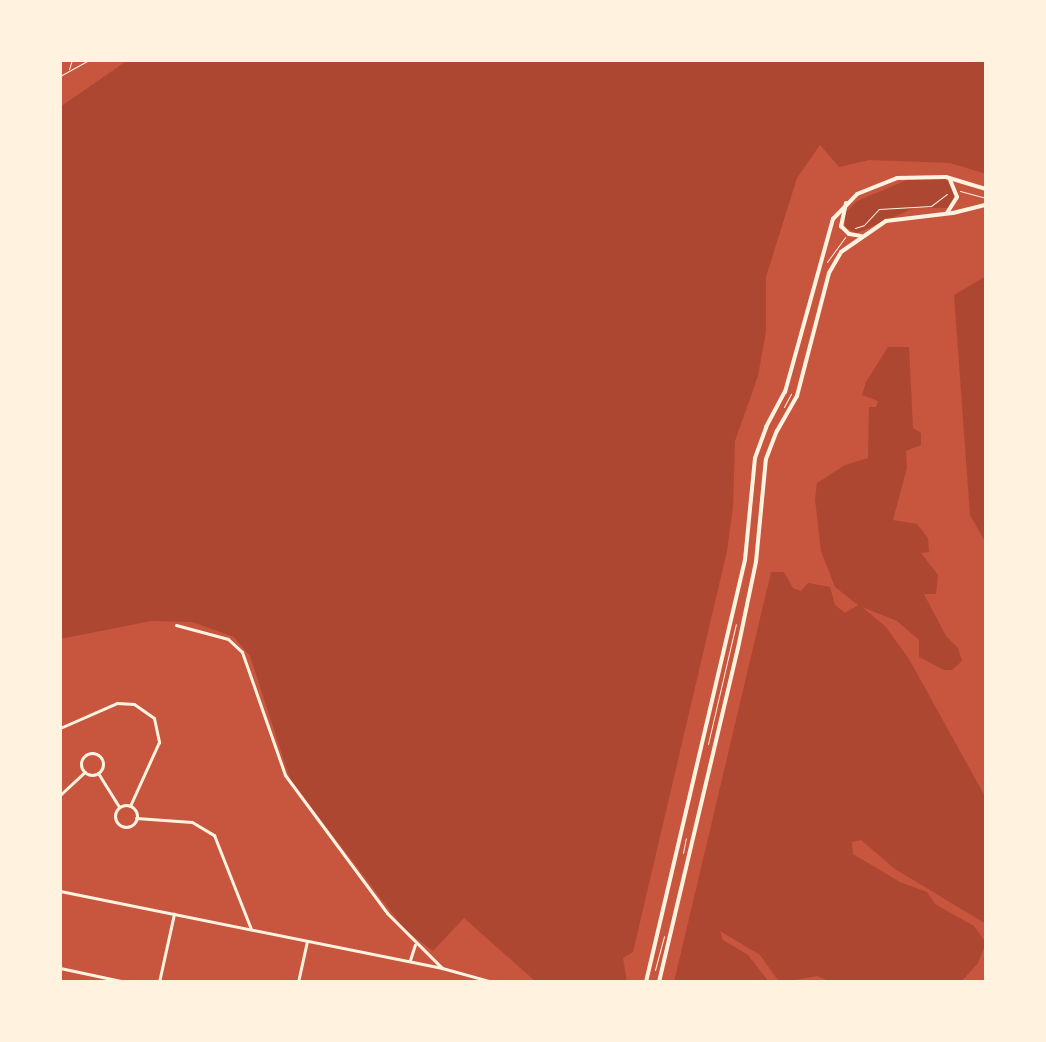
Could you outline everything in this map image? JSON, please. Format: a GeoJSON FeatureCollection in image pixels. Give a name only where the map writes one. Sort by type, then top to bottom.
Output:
{"type":"FeatureCollection","features":[{"type":"Feature","properties":{"kind":"main road"},"geometry":{"type":"LineString","coordinates":[[646,982],[745,560],[755,458],[766,427],[785,392],[824,241],[833,219],[847,201],[869,187],[897,178],[946,177],[986,189]]}},
{"type":"Feature","properties":{"kind":"main road"},"geometry":{"type":"LineString","coordinates":[[945,215],[956,201],[958,191],[946,177]]}},
{"type":"Feature","properties":{"kind":"main road"},"geometry":{"type":"LineString","coordinates":[[847,201],[841,220],[849,234],[863,236]]}},
{"type":"Feature","properties":{"kind":"main road"},"geometry":{"type":"LineString","coordinates":[[659,982],[756,562],[770,445],[797,396],[829,273],[841,252],[886,221],[945,215],[986,205]]}},
{"type":"Feature","properties":{"kind":"street"},"geometry":{"type":"LineString","coordinates":[[176,625],[228,639],[242,652],[285,775],[387,913],[415,945],[442,968]]}},
{"type":"Feature","properties":{"kind":"street"},"geometry":{"type":"LineString","coordinates":[[60,728],[117,703],[134,704],[154,718],[159,742],[130,806]]}},
{"type":"Feature","properties":{"kind":"street"},"geometry":{"type":"LineString","coordinates":[[85,772],[81,762],[91,753],[102,761],[98,773]]}},
{"type":"Feature","properties":{"kind":"street"},"geometry":{"type":"LineString","coordinates":[[60,795],[85,772],[98,773]]}},
{"type":"Feature","properties":{"kind":"street"},"geometry":{"type":"LineString","coordinates":[[98,773],[119,807]]}},
{"type":"Feature","properties":{"kind":"street"},"geometry":{"type":"LineString","coordinates":[[119,807],[130,806]]}},
{"type":"Feature","properties":{"kind":"street"},"geometry":{"type":"LineString","coordinates":[[130,806],[136,818]]}},
{"type":"Feature","properties":{"kind":"street"},"geometry":{"type":"LineString","coordinates":[[119,807],[115,817],[122,826],[132,824],[136,818]]}},
{"type":"Feature","properties":{"kind":"street"},"geometry":{"type":"LineString","coordinates":[[136,818],[192,822],[214,835],[251,929]]}},
{"type":"Feature","properties":{"kind":"street"},"geometry":{"type":"LineString","coordinates":[[60,891],[442,968],[493,982]]}},
{"type":"Feature","properties":{"kind":"street"},"geometry":{"type":"LineString","coordinates":[[159,982],[174,914]]}},
{"type":"Feature","properties":{"kind":"street"},"geometry":{"type":"LineString","coordinates":[[298,982],[307,941]]}},
{"type":"Feature","properties":{"kind":"street"},"geometry":{"type":"LineString","coordinates":[[409,962],[415,945]]}},
{"type":"Feature","properties":{"kind":"street"},"geometry":{"type":"LineString","coordinates":[[60,968],[126,982]]}},
{"type":"Feature","properties":{"kind":"lane"},"geometry":{"type":"LineString","coordinates":[[68,72],[72,60]]}},
{"type":"Feature","properties":{"kind":"lane"},"geometry":{"type":"LineString","coordinates":[[60,76],[89,60]]}},
{"type":"Feature","properties":{"kind":"path"},"geometry":{"type":"LineString","coordinates":[[826,264],[849,234],[864,225],[879,209],[931,206],[941,195],[966,190],[977,198],[986,198]]}},
{"type":"Feature","properties":{"kind":"path"},"geometry":{"type":"LineString","coordinates":[[777,418],[792,392]]}},
{"type":"Feature","properties":{"kind":"path"},"geometry":{"type":"LineString","coordinates":[[706,752],[738,615]]}},
{"type":"Feature","properties":{"kind":"path"},"geometry":{"type":"LineString","coordinates":[[682,858],[687,830]]}},
{"type":"Feature","properties":{"kind":"path"},"geometry":{"type":"LineString","coordinates":[[655,971],[666,926]]}},
{"type":"Feature","properties":{"kind":"shaded area"},"geometry":{"type":"Polygon","coordinates":[[[128,60],[986,60],[986,174],[950,163],[869,160],[839,167],[820,145],[797,178],[766,277],[766,331],[758,376],[735,441],[733,507],[727,551],[633,952],[623,958],[627,982],[536,982],[464,918],[433,951],[405,930],[290,779],[250,656],[234,637],[192,622],[151,621],[60,639],[60,107],[128,60]]]}},
{"type":"Feature","properties":{"kind":"shaded area"},"geometry":{"type":"Polygon","coordinates":[[[912,178],[945,179],[955,187],[958,196],[950,208],[914,208],[857,233],[845,228],[845,213],[857,201],[912,178]]]}},
{"type":"Feature","properties":{"kind":"shaded area"},"geometry":{"type":"Polygon","coordinates":[[[986,276],[986,543],[970,515],[954,295],[986,276]]]}},
{"type":"Feature","properties":{"kind":"shaded area"},"geometry":{"type":"Polygon","coordinates":[[[888,347],[909,347],[913,428],[921,433],[921,445],[906,451],[907,468],[893,520],[917,524],[928,538],[929,552],[921,553],[938,575],[936,594],[924,594],[946,636],[958,648],[962,661],[952,670],[944,670],[919,657],[919,640],[897,621],[862,607],[885,626],[909,659],[986,798],[986,924],[895,869],[861,840],[852,842],[853,854],[900,882],[927,892],[935,904],[974,926],[986,943],[978,963],[961,982],[831,982],[817,976],[784,982],[777,979],[760,955],[720,931],[723,940],[748,955],[769,982],[674,982],[771,572],[784,572],[793,588],[801,591],[808,583],[830,587],[835,605],[845,613],[858,605],[835,587],[821,551],[815,499],[817,483],[845,465],[868,458],[869,407],[876,407],[878,401],[862,395],[866,382],[888,347]]]}}]}
